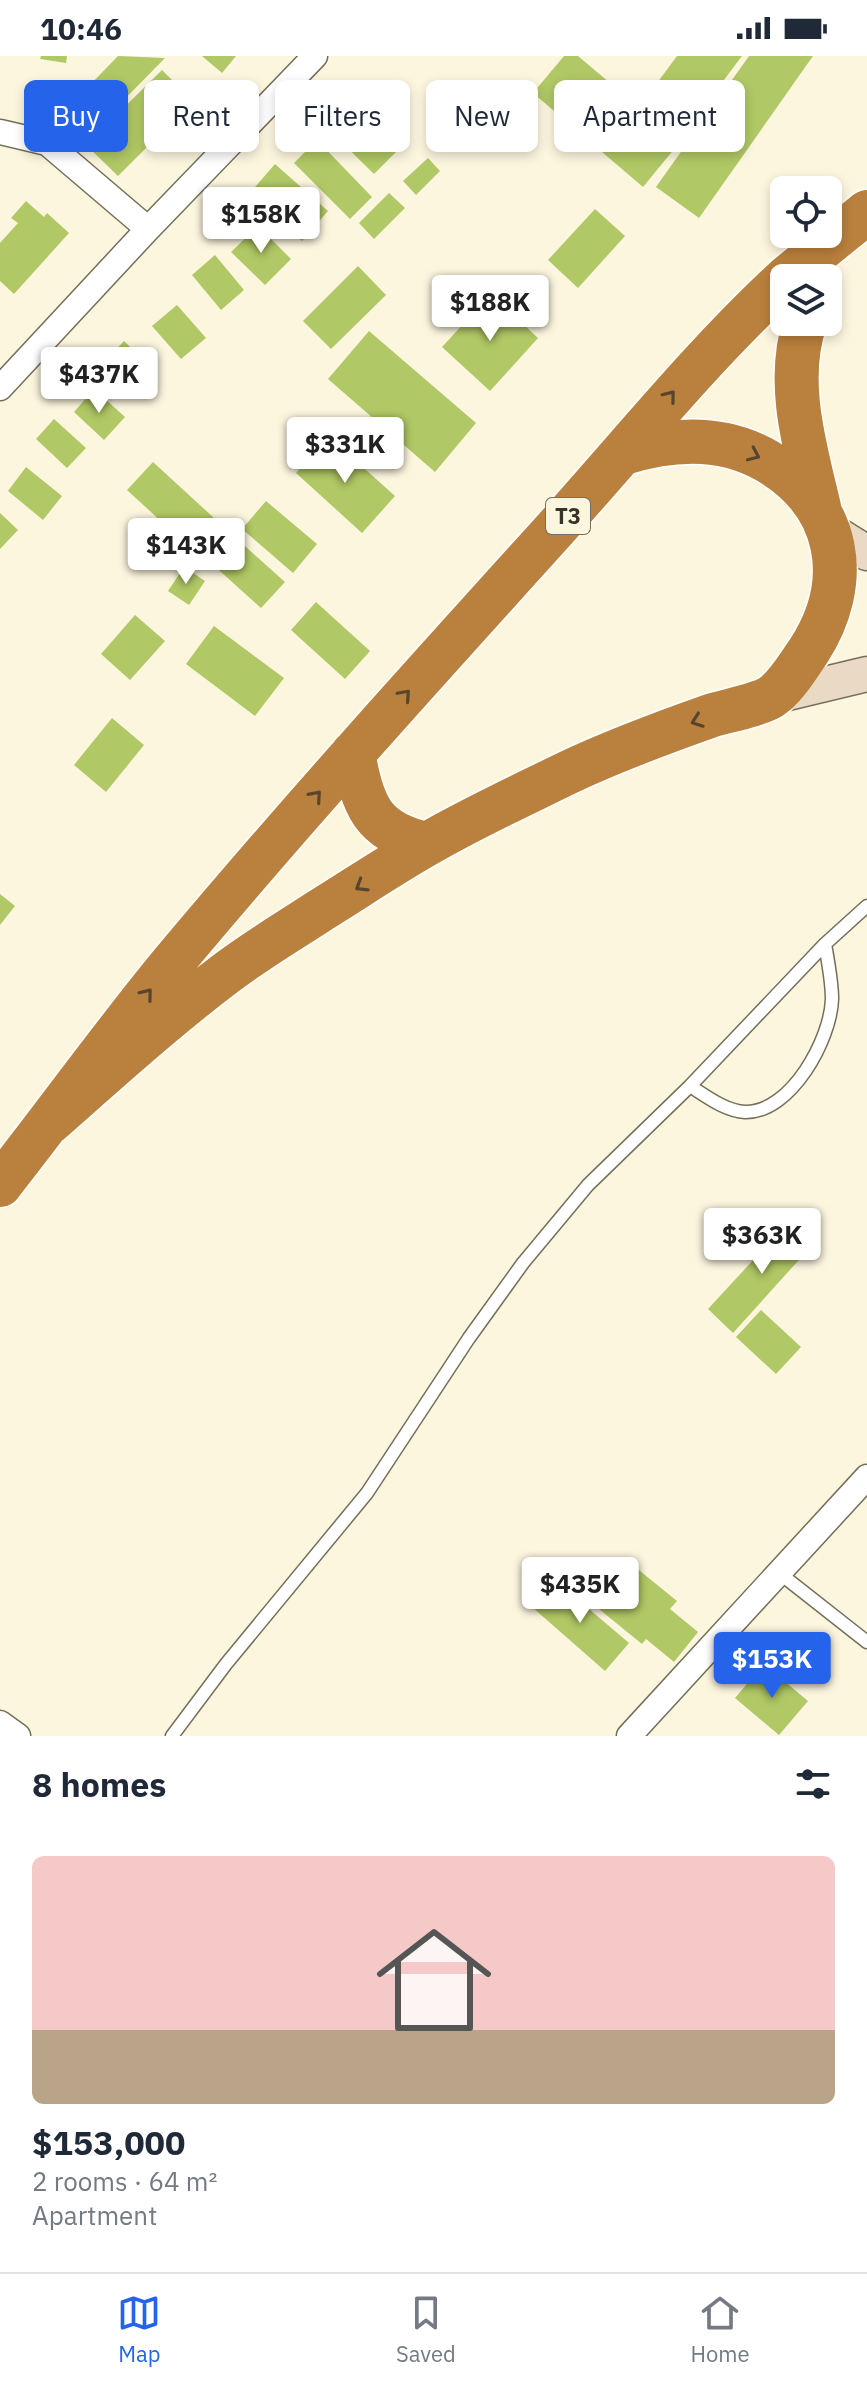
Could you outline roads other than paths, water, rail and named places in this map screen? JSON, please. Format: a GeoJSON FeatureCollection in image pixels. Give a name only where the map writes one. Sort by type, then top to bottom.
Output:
{"type":"FeatureCollection","features":[{"type":"Feature","properties":{"kind":"highway","name":"T3"},"geometry":{"type":"LineString","coordinates":[[831,264],[863,215]]}},
{"type":"Feature","properties":{"kind":"highway","name":"T3"},"geometry":{"type":"LineString","coordinates":[[803,264],[863,215]]}},
{"type":"Feature","properties":{"kind":"highway","name":"T3"},"geometry":{"type":"LineString","coordinates":[[0,1185],[161,977],[353,753],[624,453],[677,388],[770,294]]}},
{"type":"Feature","properties":{"kind":"highway"},"geometry":{"type":"LineString","coordinates":[[771,697],[796,669],[828,617],[834,591],[835,566],[799,413],[797,369],[803,336]]}},
{"type":"Feature","properties":{"kind":"highway"},"geometry":{"type":"LineString","coordinates":[[624,453],[679,440],[713,442],[747,451],[780,469],[824,519]]}},
{"type":"Feature","properties":{"kind":"highway","name":"T3"},"geometry":{"type":"LineString","coordinates":[[49,1123],[227,972],[427,844],[599,758],[712,715],[771,697]]}},
{"type":"Feature","properties":{"kind":"highway"},"geometry":{"type":"LineString","coordinates":[[353,753],[362,796],[373,817],[406,840],[427,844]]}},
{"type":"Feature","properties":{"kind":"main road"},"geometry":{"type":"LineString","coordinates":[[824,519],[867,553]]}},
{"type":"Feature","properties":{"kind":"main road"},"geometry":{"type":"LineString","coordinates":[[771,697],[867,674]]}},
{"type":"Feature","properties":{"kind":"street"},"geometry":{"type":"LineString","coordinates":[[0,388],[315,56]]}},
{"type":"Feature","properties":{"kind":"street"},"geometry":{"type":"LineString","coordinates":[[0,132],[47,143],[148,229]]}},
{"type":"Feature","properties":{"kind":"street"},"geometry":{"type":"LineString","coordinates":[[629,1736],[867,1477]]}},
{"type":"Feature","properties":{"kind":"street"},"geometry":{"type":"LineString","coordinates":[[0,1723],[18,1736]]}},
{"type":"Feature","properties":{"kind":"lane"},"geometry":{"type":"LineString","coordinates":[[172,1736],[226,1664],[367,1493],[469,1338],[523,1263],[588,1185],[690,1086],[825,944],[867,906]]}},
{"type":"Feature","properties":{"kind":"lane"},"geometry":{"type":"LineString","coordinates":[[690,1086],[718,1103],[743,1112],[761,1110],[785,1095],[810,1065],[825,1035],[832,1001],[825,944]]}},
{"type":"Feature","properties":{"kind":"lane"},"geometry":{"type":"LineString","coordinates":[[778,1572],[867,1642]]}}]}
